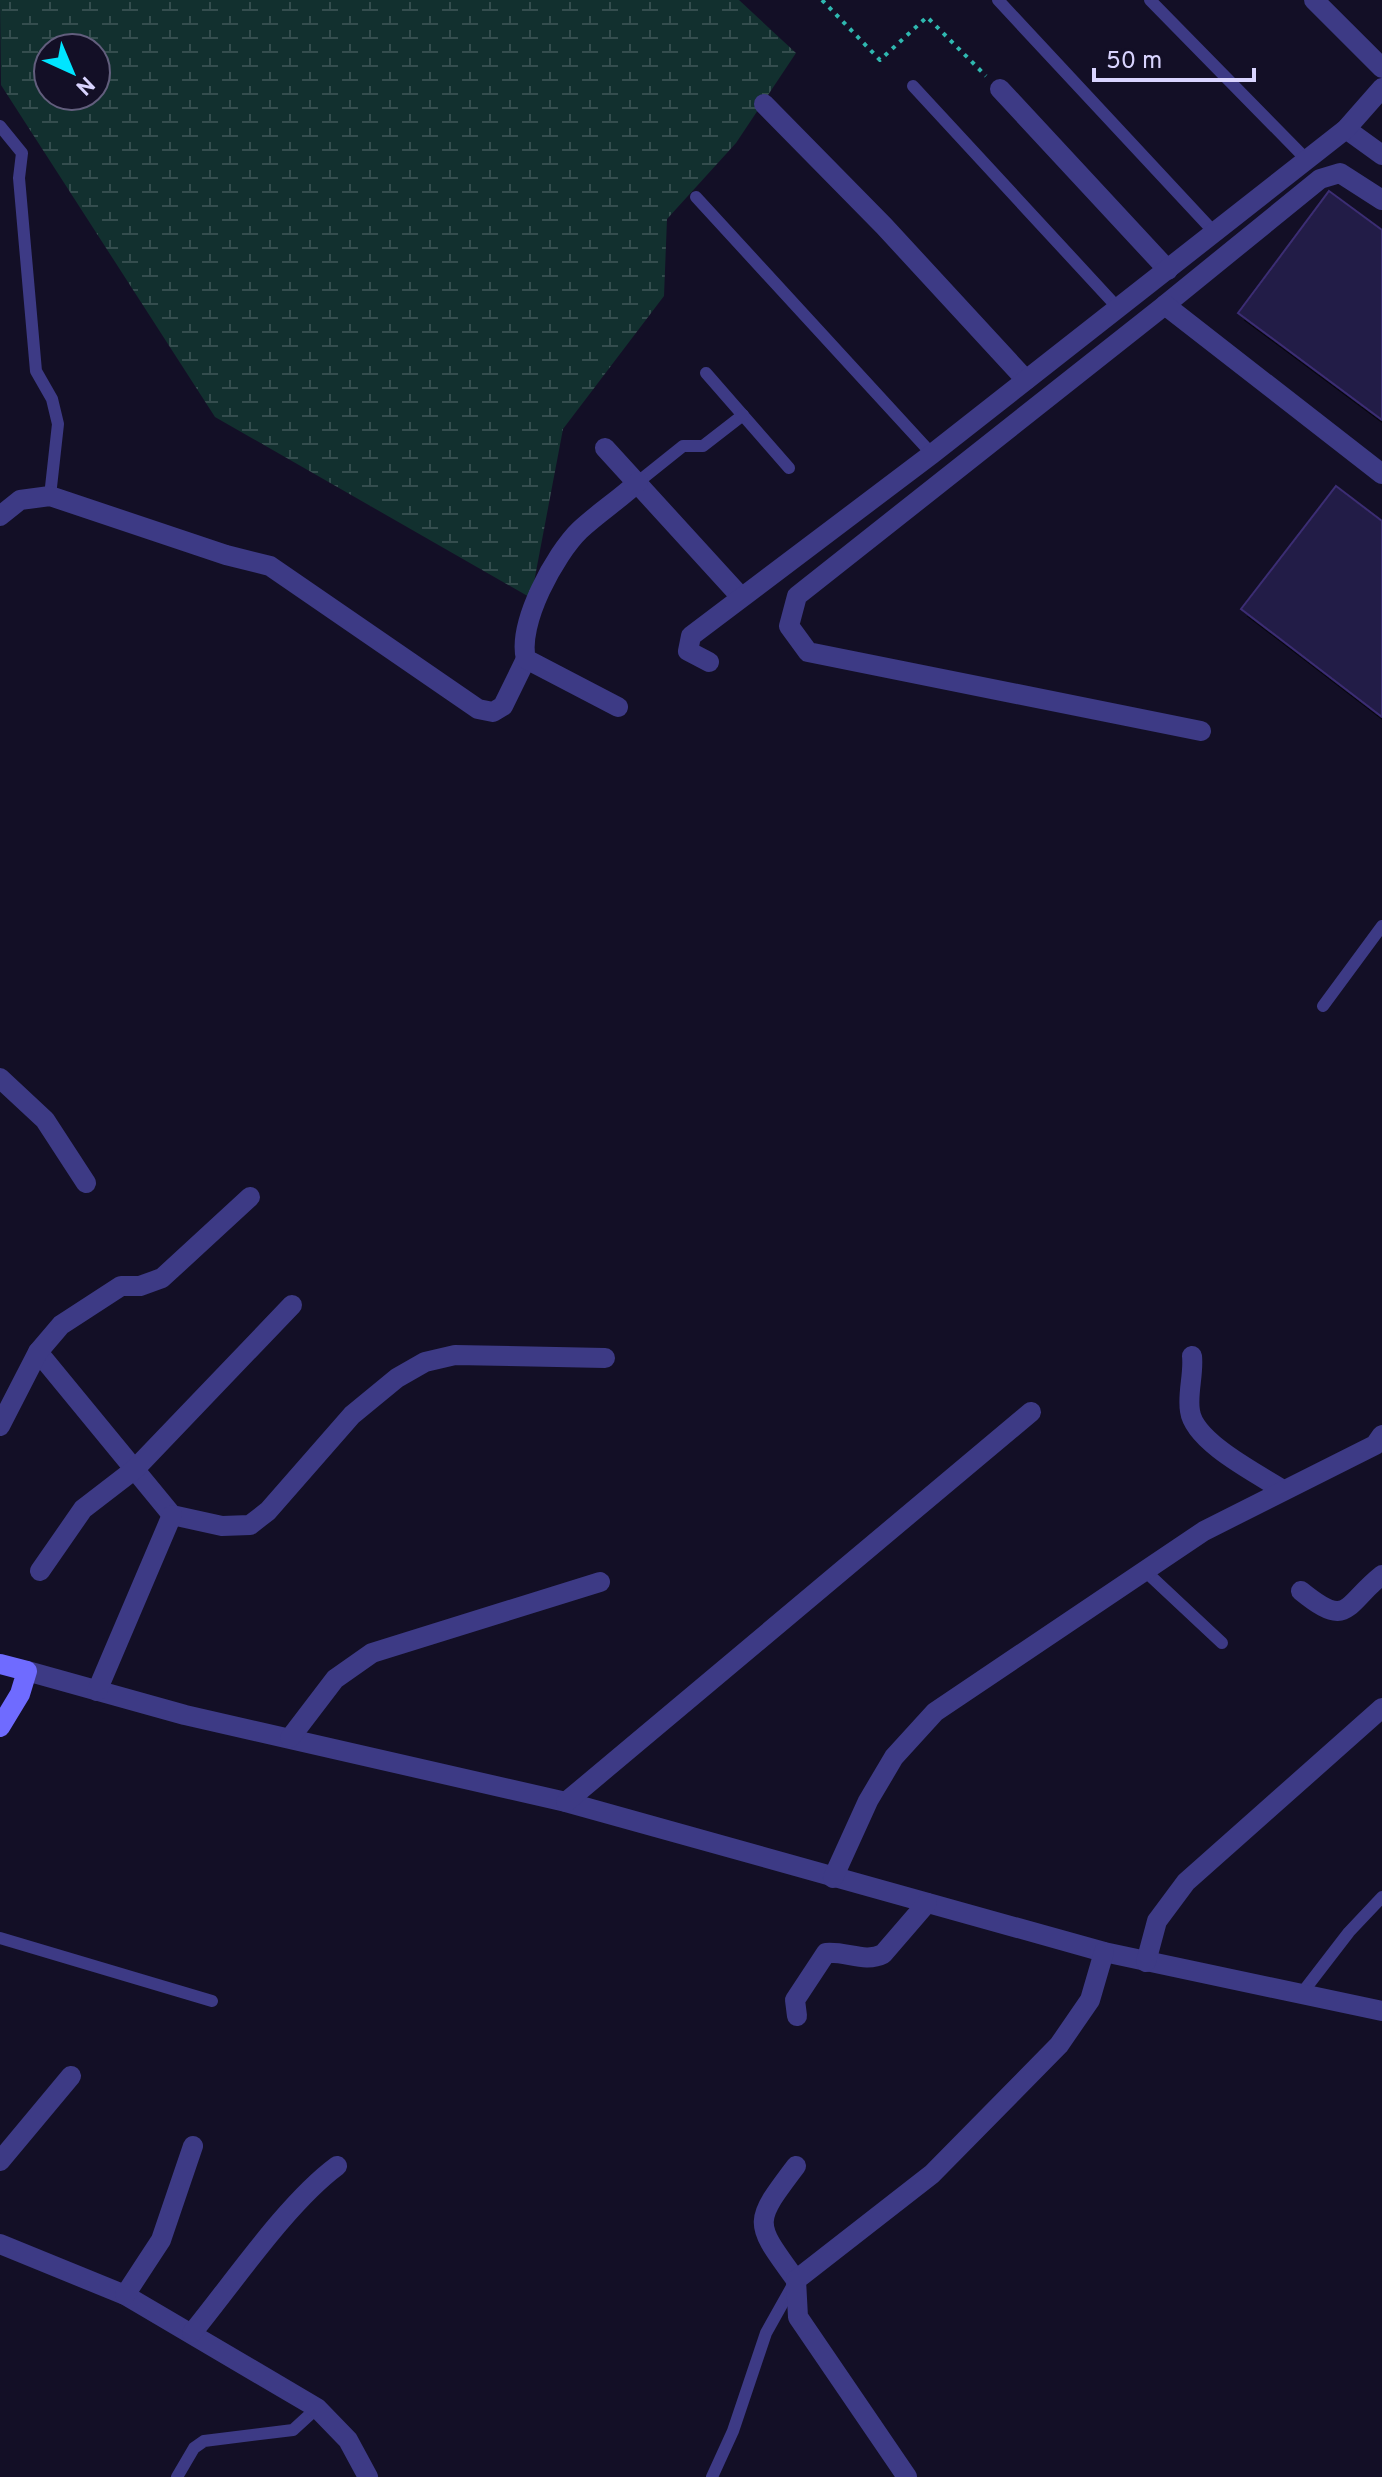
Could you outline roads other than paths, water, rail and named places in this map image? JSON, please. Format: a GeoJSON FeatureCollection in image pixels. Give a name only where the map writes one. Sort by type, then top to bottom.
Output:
{"type":"FeatureCollection","features":[{"type":"Feature","properties":{"kind":"street"},"geometry":{"type":"LineString","coordinates":[[1314,0],[1382,68]]}},
{"type":"Feature","properties":{"kind":"street"},"geometry":{"type":"LineString","coordinates":[[709,662],[688,651],[691,636],[932,454],[1215,233],[1346,129],[1382,88]]}},
{"type":"Feature","properties":{"kind":"street"},"geometry":{"type":"LineString","coordinates":[[1000,89],[1168,270]]}},
{"type":"Feature","properties":{"kind":"street"},"geometry":{"type":"LineString","coordinates":[[764,104],[884,226],[1026,380]]}},
{"type":"Feature","properties":{"kind":"street"},"geometry":{"type":"LineString","coordinates":[[1346,129],[1382,155]]}},
{"type":"Feature","properties":{"kind":"street"},"geometry":{"type":"LineString","coordinates":[[1201,731],[808,652],[789,626],[797,596],[1320,179],[1340,173],[1382,200]]}},
{"type":"Feature","properties":{"kind":"street"},"geometry":{"type":"LineString","coordinates":[[1165,305],[1382,474]]}},
{"type":"Feature","properties":{"kind":"street"},"geometry":{"type":"LineString","coordinates":[[605,448],[741,597]]}},
{"type":"Feature","properties":{"kind":"street"},"geometry":{"type":"LineString","coordinates":[[0,516],[20,500],[50,496],[226,555],[270,566],[478,709],[493,712],[503,706],[526,659],[523,648],[526,626],[561,553],[581,529],[638,482]]}},
{"type":"Feature","properties":{"kind":"street"},"geometry":{"type":"LineString","coordinates":[[526,659],[618,707]]}},
{"type":"Feature","properties":{"kind":"street"},"geometry":{"type":"LineString","coordinates":[[0,1078],[45,1120],[86,1183]]}},
{"type":"Feature","properties":{"kind":"street"},"geometry":{"type":"LineString","coordinates":[[0,1426],[38,1352],[61,1325],[121,1286],[140,1286],[162,1278],[250,1197]]}},
{"type":"Feature","properties":{"kind":"street"},"geometry":{"type":"LineString","coordinates":[[40,1571],[83,1509],[135,1469],[292,1305]]}},
{"type":"Feature","properties":{"kind":"street"},"geometry":{"type":"LineString","coordinates":[[38,1352],[172,1515],[222,1526],[250,1525],[268,1511],[352,1415],[397,1378],[425,1362],[455,1355],[605,1358]]}},
{"type":"Feature","properties":{"kind":"street"},"geometry":{"type":"LineString","coordinates":[[1192,1356],[1190,1411],[1197,1430],[1234,1459],[1283,1490]]}},
{"type":"Feature","properties":{"kind":"street"},"geometry":{"type":"LineString","coordinates":[[566,1802],[1031,1412]]}},
{"type":"Feature","properties":{"kind":"street"},"geometry":{"type":"LineString","coordinates":[[833,1878],[868,1801],[894,1757],[935,1712],[1204,1531],[1380,1444]]}},
{"type":"Feature","properties":{"kind":"street"},"geometry":{"type":"LineString","coordinates":[[97,1691],[172,1515]]}},
{"type":"Feature","properties":{"kind":"street"},"geometry":{"type":"LineString","coordinates":[[1301,1591],[1325,1610],[1337,1612],[1355,1603],[1382,1575]]}},
{"type":"Feature","properties":{"kind":"street"},"geometry":{"type":"LineString","coordinates":[[290,1738],[335,1679],[372,1653],[600,1582]]}},
{"type":"Feature","properties":{"kind":"street"},"geometry":{"type":"LineString","coordinates":[[0,1664],[185,1715],[566,1802],[1104,1952],[1382,2011]]}},
{"type":"Feature","properties":{"kind":"street"},"geometry":{"type":"LineString","coordinates":[[0,1727],[20,1694],[27,1671]]}},
{"type":"Feature","properties":{"kind":"street"},"geometry":{"type":"LineString","coordinates":[[1146,1962],[1157,1921],[1186,1882],[1382,1708]]}},
{"type":"Feature","properties":{"kind":"street"},"geometry":{"type":"LineString","coordinates":[[797,2016],[795,2000],[826,1953],[841,1952],[875,1958],[883,1954],[927,1903]]}},
{"type":"Feature","properties":{"kind":"street"},"geometry":{"type":"LineString","coordinates":[[796,2280],[932,2174],[1059,2045],[1090,2000],[1104,1952]]}},
{"type":"Feature","properties":{"kind":"street"},"geometry":{"type":"LineString","coordinates":[[0,2161],[71,2076]]}},
{"type":"Feature","properties":{"kind":"street"},"geometry":{"type":"LineString","coordinates":[[125,2295],[161,2240],[193,2146]]}},
{"type":"Feature","properties":{"kind":"street"},"geometry":{"type":"LineString","coordinates":[[192,2333],[293,2209],[337,2166]]}},
{"type":"Feature","properties":{"kind":"street"},"geometry":{"type":"LineString","coordinates":[[796,2166],[767,2204],[761,2225],[768,2242],[796,2280],[798,2317],[907,2477]]}},
{"type":"Feature","properties":{"kind":"street"},"geometry":{"type":"LineString","coordinates":[[0,2244],[125,2295],[317,2408],[348,2440],[368,2477]]}},
{"type":"Feature","properties":{"kind":"lane"},"geometry":{"type":"LineString","coordinates":[[998,0],[1215,233]]}},
{"type":"Feature","properties":{"kind":"lane"},"geometry":{"type":"LineString","coordinates":[[1150,0],[1307,160]]}},
{"type":"Feature","properties":{"kind":"lane"},"geometry":{"type":"LineString","coordinates":[[913,86],[1118,308]]}},
{"type":"Feature","properties":{"kind":"lane"},"geometry":{"type":"LineString","coordinates":[[0,126],[22,153],[19,178],[36,371],[52,399],[58,424],[50,496]]}},
{"type":"Feature","properties":{"kind":"lane"},"geometry":{"type":"LineString","coordinates":[[696,197],[932,454]]}},
{"type":"Feature","properties":{"kind":"lane"},"geometry":{"type":"LineString","coordinates":[[706,373],[789,468]]}},
{"type":"Feature","properties":{"kind":"lane"},"geometry":{"type":"LineString","coordinates":[[638,482],[683,446],[703,446],[743,415]]}},
{"type":"Feature","properties":{"kind":"lane"},"geometry":{"type":"LineString","coordinates":[[1323,1006],[1382,926]]}},
{"type":"Feature","properties":{"kind":"lane"},"geometry":{"type":"LineString","coordinates":[[1144,1570],[1222,1643]]}},
{"type":"Feature","properties":{"kind":"lane"},"geometry":{"type":"LineString","coordinates":[[1302,1993],[1349,1932],[1382,1897]]}},
{"type":"Feature","properties":{"kind":"lane"},"geometry":{"type":"LineString","coordinates":[[0,1938],[212,2001]]}},
{"type":"Feature","properties":{"kind":"lane"},"geometry":{"type":"LineString","coordinates":[[712,2477],[733,2431],[766,2333],[796,2280]]}},
{"type":"Feature","properties":{"kind":"lane"},"geometry":{"type":"LineString","coordinates":[[177,2477],[194,2448],[204,2441],[293,2430],[317,2408]]}}]}
